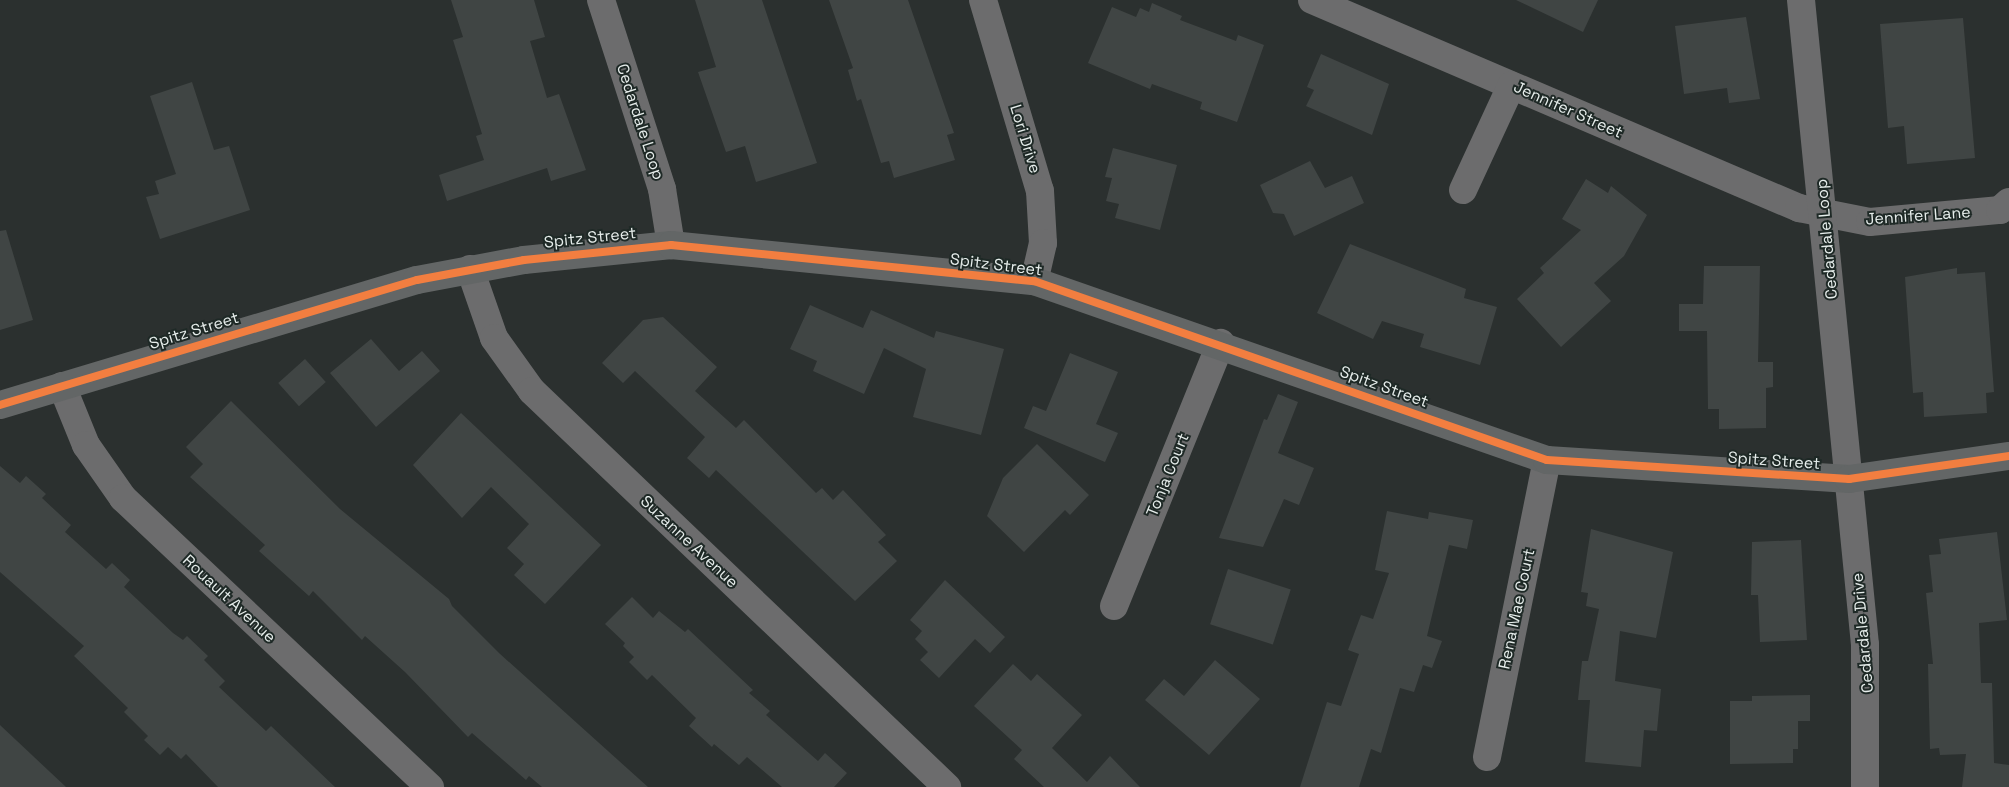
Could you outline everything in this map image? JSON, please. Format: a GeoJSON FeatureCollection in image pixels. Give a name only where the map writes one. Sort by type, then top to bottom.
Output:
{"type":"FeatureCollection","features":[{"type":"Feature","properties":{"kind":"street","name":"Cedardale Loop"},"geometry":{"type":"LineString","coordinates":[[601,0],[662,189],[671,245]]}},
{"type":"Feature","properties":{"kind":"street","name":"Lori Drive"},"geometry":{"type":"LineString","coordinates":[[983,0],[1040,191],[1043,243],[1034,281]]}},
{"type":"Feature","properties":{"kind":"street","name":"Jennifer Street"},"geometry":{"type":"LineString","coordinates":[[1312,0],[1740,186],[1826,215]]}},
{"type":"Feature","properties":{"kind":"street","name":"Cedardale Loop"},"geometry":{"type":"LineString","coordinates":[[1801,0],[1826,215],[1849,479]]}},
{"type":"Feature","properties":{"kind":"street"},"geometry":{"type":"LineString","coordinates":[[1463,190],[1511,86]]}},
{"type":"Feature","properties":{"kind":"street","name":"Jennifer Lane"},"geometry":{"type":"LineString","coordinates":[[1826,215],[1870,222],[2000,210],[2009,202]]}},
{"type":"Feature","properties":{"kind":"street","name":"Spitz Street"},"geometry":{"type":"LineString","coordinates":[[0,405],[340,301],[470,269],[574,253],[671,245],[1034,281],[1221,343],[1547,460],[1849,479],[2009,456]]}},
{"type":"Feature","properties":{"kind":"street","name":"Suzanne Avenue"},"geometry":{"type":"LineString","coordinates":[[470,269],[494,338],[532,391],[947,787]]}},
{"type":"Feature","properties":{"kind":"street","name":"Tonja Court"},"geometry":{"type":"LineString","coordinates":[[1114,606],[1221,343]]}},
{"type":"Feature","properties":{"kind":"street","name":"Rouault Avenue"},"geometry":{"type":"LineString","coordinates":[[62,386],[86,445],[124,498],[430,787]]}},
{"type":"Feature","properties":{"kind":"street","name":"Rena Mae Court"},"geometry":{"type":"LineString","coordinates":[[1487,757],[1547,460]]}},
{"type":"Feature","properties":{"kind":"street","name":"Cedardale Drive"},"geometry":{"type":"LineString","coordinates":[[1849,479],[1868,681],[1866,787]]}},
{"type":"Feature","properties":{"kind":"building"},"geometry":{"type":"Polygon","coordinates":[[[451,0],[534,0],[545,37],[530,41],[547,98],[559,94],[586,170],[551,181],[547,168],[447,201],[439,175],[484,160],[476,136],[482,134],[453,40],[463,37],[451,0]]]}},
{"type":"Feature","properties":{"kind":"building"},"geometry":{"type":"Polygon","coordinates":[[[695,0],[762,0],[817,163],[756,182],[745,146],[726,152],[698,72],[716,67],[695,0]]]}},
{"type":"Feature","properties":{"kind":"building"},"geometry":{"type":"Polygon","coordinates":[[[829,0],[908,0],[954,133],[947,135],[955,160],[894,178],[889,161],[881,163],[861,99],[857,101],[848,70],[853,68],[829,0]]]}},
{"type":"Feature","properties":{"kind":"building"},"geometry":{"type":"Polygon","coordinates":[[[1516,0],[1598,0],[1583,32],[1516,0]]]}},
{"type":"Feature","properties":{"kind":"building"},"geometry":{"type":"Polygon","coordinates":[[[1152,3],[1182,16],[1180,20],[1236,41],[1238,35],[1264,45],[1237,122],[1200,109],[1202,102],[1152,84],[1150,89],[1088,63],[1112,7],[1136,17],[1140,8],[1149,12],[1152,3]]]}},
{"type":"Feature","properties":{"kind":"building"},"geometry":{"type":"Polygon","coordinates":[[[1746,17],[1760,99],[1729,103],[1727,88],[1684,94],[1675,26],[1746,17]]]}},
{"type":"Feature","properties":{"kind":"building"},"geometry":{"type":"Polygon","coordinates":[[[1963,18],[1975,158],[1907,164],[1904,126],[1888,128],[1880,24],[1963,18]]]}},
{"type":"Feature","properties":{"kind":"building"},"geometry":{"type":"Polygon","coordinates":[[[1321,54],[1389,84],[1372,135],[1306,106],[1314,90],[1307,87],[1321,54]]]}},
{"type":"Feature","properties":{"kind":"building"},"geometry":{"type":"Polygon","coordinates":[[[192,82],[214,150],[229,146],[250,210],[160,239],[146,197],[159,194],[155,181],[176,174],[150,96],[192,82]]]}},
{"type":"Feature","properties":{"kind":"building"},"geometry":{"type":"Polygon","coordinates":[[[1113,148],[1177,165],[1160,230],[1115,218],[1119,204],[1106,201],[1112,178],[1105,177],[1113,148]]]}},
{"type":"Feature","properties":{"kind":"building"},"geometry":{"type":"Polygon","coordinates":[[[1310,161],[1325,188],[1352,176],[1364,203],[1294,236],[1284,214],[1273,213],[1260,185],[1310,161]]]}},
{"type":"Feature","properties":{"kind":"building"},"geometry":{"type":"Polygon","coordinates":[[[1586,179],[1608,193],[1611,186],[1647,215],[1624,256],[1594,283],[1611,301],[1561,347],[1517,299],[1544,273],[1540,268],[1581,230],[1562,219],[1586,179]]]}},
{"type":"Feature","properties":{"kind":"building"},"geometry":{"type":"Polygon","coordinates":[[[6,230],[33,320],[0,330],[0,231],[6,230]]]}},
{"type":"Feature","properties":{"kind":"building"},"geometry":{"type":"Polygon","coordinates":[[[1350,244],[1466,289],[1464,298],[1497,307],[1480,365],[1420,347],[1424,334],[1382,321],[1373,339],[1317,313],[1350,244]]]}},
{"type":"Feature","properties":{"kind":"building"},"geometry":{"type":"Polygon","coordinates":[[[1704,266],[1760,266],[1758,362],[1773,362],[1773,387],[1766,388],[1766,428],[1719,429],[1719,409],[1708,409],[1707,331],[1679,331],[1679,304],[1703,304],[1704,266]]]}},
{"type":"Feature","properties":{"kind":"building"},"geometry":{"type":"Polygon","coordinates":[[[1957,268],[1957,274],[1985,272],[1994,392],[1986,393],[1987,413],[1924,417],[1923,392],[1913,393],[1905,277],[1957,268]]]}},
{"type":"Feature","properties":{"kind":"building"},"geometry":{"type":"Polygon","coordinates":[[[810,305],[863,328],[871,310],[934,338],[936,331],[1004,349],[981,435],[913,417],[926,369],[884,348],[864,394],[813,371],[817,361],[790,349],[810,305]]]}},
{"type":"Feature","properties":{"kind":"building"},"geometry":{"type":"Polygon","coordinates":[[[663,317],[717,367],[695,391],[736,428],[744,420],[816,493],[822,488],[833,500],[843,490],[886,535],[878,542],[897,561],[855,601],[716,470],[709,478],[687,458],[705,437],[635,371],[623,383],[602,363],[643,320],[663,317]]]}},
{"type":"Feature","properties":{"kind":"building"},"geometry":{"type":"Polygon","coordinates":[[[371,339],[399,371],[422,351],[440,371],[376,427],[330,373],[371,339]]]}},
{"type":"Feature","properties":{"kind":"building"},"geometry":{"type":"Polygon","coordinates":[[[1070,353],[1118,372],[1096,424],[1118,433],[1105,462],[1024,428],[1033,406],[1046,411],[1070,353]]]}},
{"type":"Feature","properties":{"kind":"building"},"geometry":{"type":"Polygon","coordinates":[[[305,359],[326,382],[299,406],[278,383],[305,359]]]}},
{"type":"Feature","properties":{"kind":"building"},"geometry":{"type":"Polygon","coordinates":[[[1278,394],[1298,402],[1278,453],[1314,468],[1299,505],[1284,499],[1263,547],[1219,538],[1264,419],[1267,420],[1278,394]]]}},
{"type":"Feature","properties":{"kind":"building"},"geometry":{"type":"Polygon","coordinates":[[[231,401],[340,509],[449,599],[452,606],[499,653],[648,787],[542,787],[529,776],[526,780],[472,733],[468,737],[405,672],[365,636],[362,640],[313,591],[309,596],[259,551],[265,545],[190,477],[203,464],[186,447],[231,401]]]}},
{"type":"Feature","properties":{"kind":"building"},"geometry":{"type":"Polygon","coordinates":[[[461,413],[601,545],[545,604],[514,575],[524,564],[507,548],[529,524],[491,487],[462,518],[413,465],[461,413]]]}},
{"type":"Feature","properties":{"kind":"building"},"geometry":{"type":"Polygon","coordinates":[[[1037,444],[1089,495],[1070,515],[1065,510],[1024,552],[987,516],[1003,478],[1037,444]]]}},
{"type":"Feature","properties":{"kind":"building"},"geometry":{"type":"Polygon","coordinates":[[[0,466],[20,483],[26,476],[46,494],[42,498],[71,525],[65,532],[106,569],[112,563],[130,580],[124,587],[173,633],[183,640],[187,636],[208,656],[204,660],[225,681],[219,687],[266,731],[271,726],[335,787],[218,787],[186,754],[181,759],[168,747],[160,755],[144,740],[148,736],[124,712],[128,708],[74,656],[84,646],[0,572],[0,466]]]}},
{"type":"Feature","properties":{"kind":"building"},"geometry":{"type":"Polygon","coordinates":[[[1387,511],[1428,519],[1429,512],[1473,520],[1467,549],[1449,545],[1427,636],[1442,641],[1432,668],[1423,665],[1414,692],[1400,688],[1381,753],[1371,749],[1359,787],[1300,787],[1327,702],[1341,706],[1359,654],[1348,650],[1361,615],[1373,619],[1389,573],[1375,570],[1387,511]]]}},
{"type":"Feature","properties":{"kind":"building"},"geometry":{"type":"Polygon","coordinates":[[[1591,529],[1673,552],[1656,638],[1620,631],[1615,681],[1661,689],[1657,731],[1644,730],[1641,767],[1585,762],[1590,700],[1578,700],[1582,661],[1588,661],[1599,609],[1586,606],[1588,593],[1581,592],[1591,529]]]}},
{"type":"Feature","properties":{"kind":"building"},"geometry":{"type":"Polygon","coordinates":[[[1997,532],[2007,620],[1979,623],[1981,683],[1992,683],[1994,763],[2009,765],[2009,787],[1962,787],[1966,754],[1940,755],[1939,748],[1930,749],[1928,664],[1933,664],[1926,593],[1933,592],[1929,555],[1941,554],[1939,539],[1997,532]]]}},
{"type":"Feature","properties":{"kind":"building"},"geometry":{"type":"Polygon","coordinates":[[[1801,540],[1807,640],[1760,642],[1758,595],[1751,595],[1752,542],[1801,540]]]}},
{"type":"Feature","properties":{"kind":"building"},"geometry":{"type":"Polygon","coordinates":[[[1228,569],[1291,589],[1273,645],[1210,624],[1228,569]]]}},
{"type":"Feature","properties":{"kind":"building"},"geometry":{"type":"Polygon","coordinates":[[[945,580],[1005,637],[990,653],[975,639],[939,678],[920,660],[928,652],[915,639],[922,631],[910,620],[945,580]]]}},
{"type":"Feature","properties":{"kind":"building"},"geometry":{"type":"Polygon","coordinates":[[[632,597],[653,618],[659,611],[685,632],[688,629],[753,690],[749,693],[770,711],[766,715],[818,761],[825,753],[847,773],[834,787],[782,787],[747,757],[739,765],[714,744],[712,747],[689,726],[696,718],[652,675],[647,680],[629,662],[634,657],[623,646],[625,643],[605,624],[632,597]]]}},
{"type":"Feature","properties":{"kind":"building"},"geometry":{"type":"Polygon","coordinates":[[[1215,660],[1260,699],[1209,755],[1145,700],[1164,679],[1184,696],[1215,660]]]}},
{"type":"Feature","properties":{"kind":"building"},"geometry":{"type":"Polygon","coordinates":[[[1013,664],[1031,681],[1037,674],[1082,715],[1052,748],[1087,782],[1110,756],[1140,787],[1044,787],[1014,759],[1022,750],[974,706],[1013,664]]]}},
{"type":"Feature","properties":{"kind":"building"},"geometry":{"type":"Polygon","coordinates":[[[1810,695],[1810,721],[1798,721],[1798,749],[1793,749],[1793,763],[1730,764],[1730,701],[1752,701],[1752,696],[1810,695]]]}},
{"type":"Feature","properties":{"kind":"building"},"geometry":{"type":"Polygon","coordinates":[[[0,725],[66,787],[0,787],[0,725]]]}},
{"type":"Feature","properties":{"kind":"cycle path"},"geometry":{"type":"LineString","coordinates":[[0,405],[417,280],[524,260],[671,245],[1034,281],[1547,460],[1849,479],[2009,456]]}}]}
